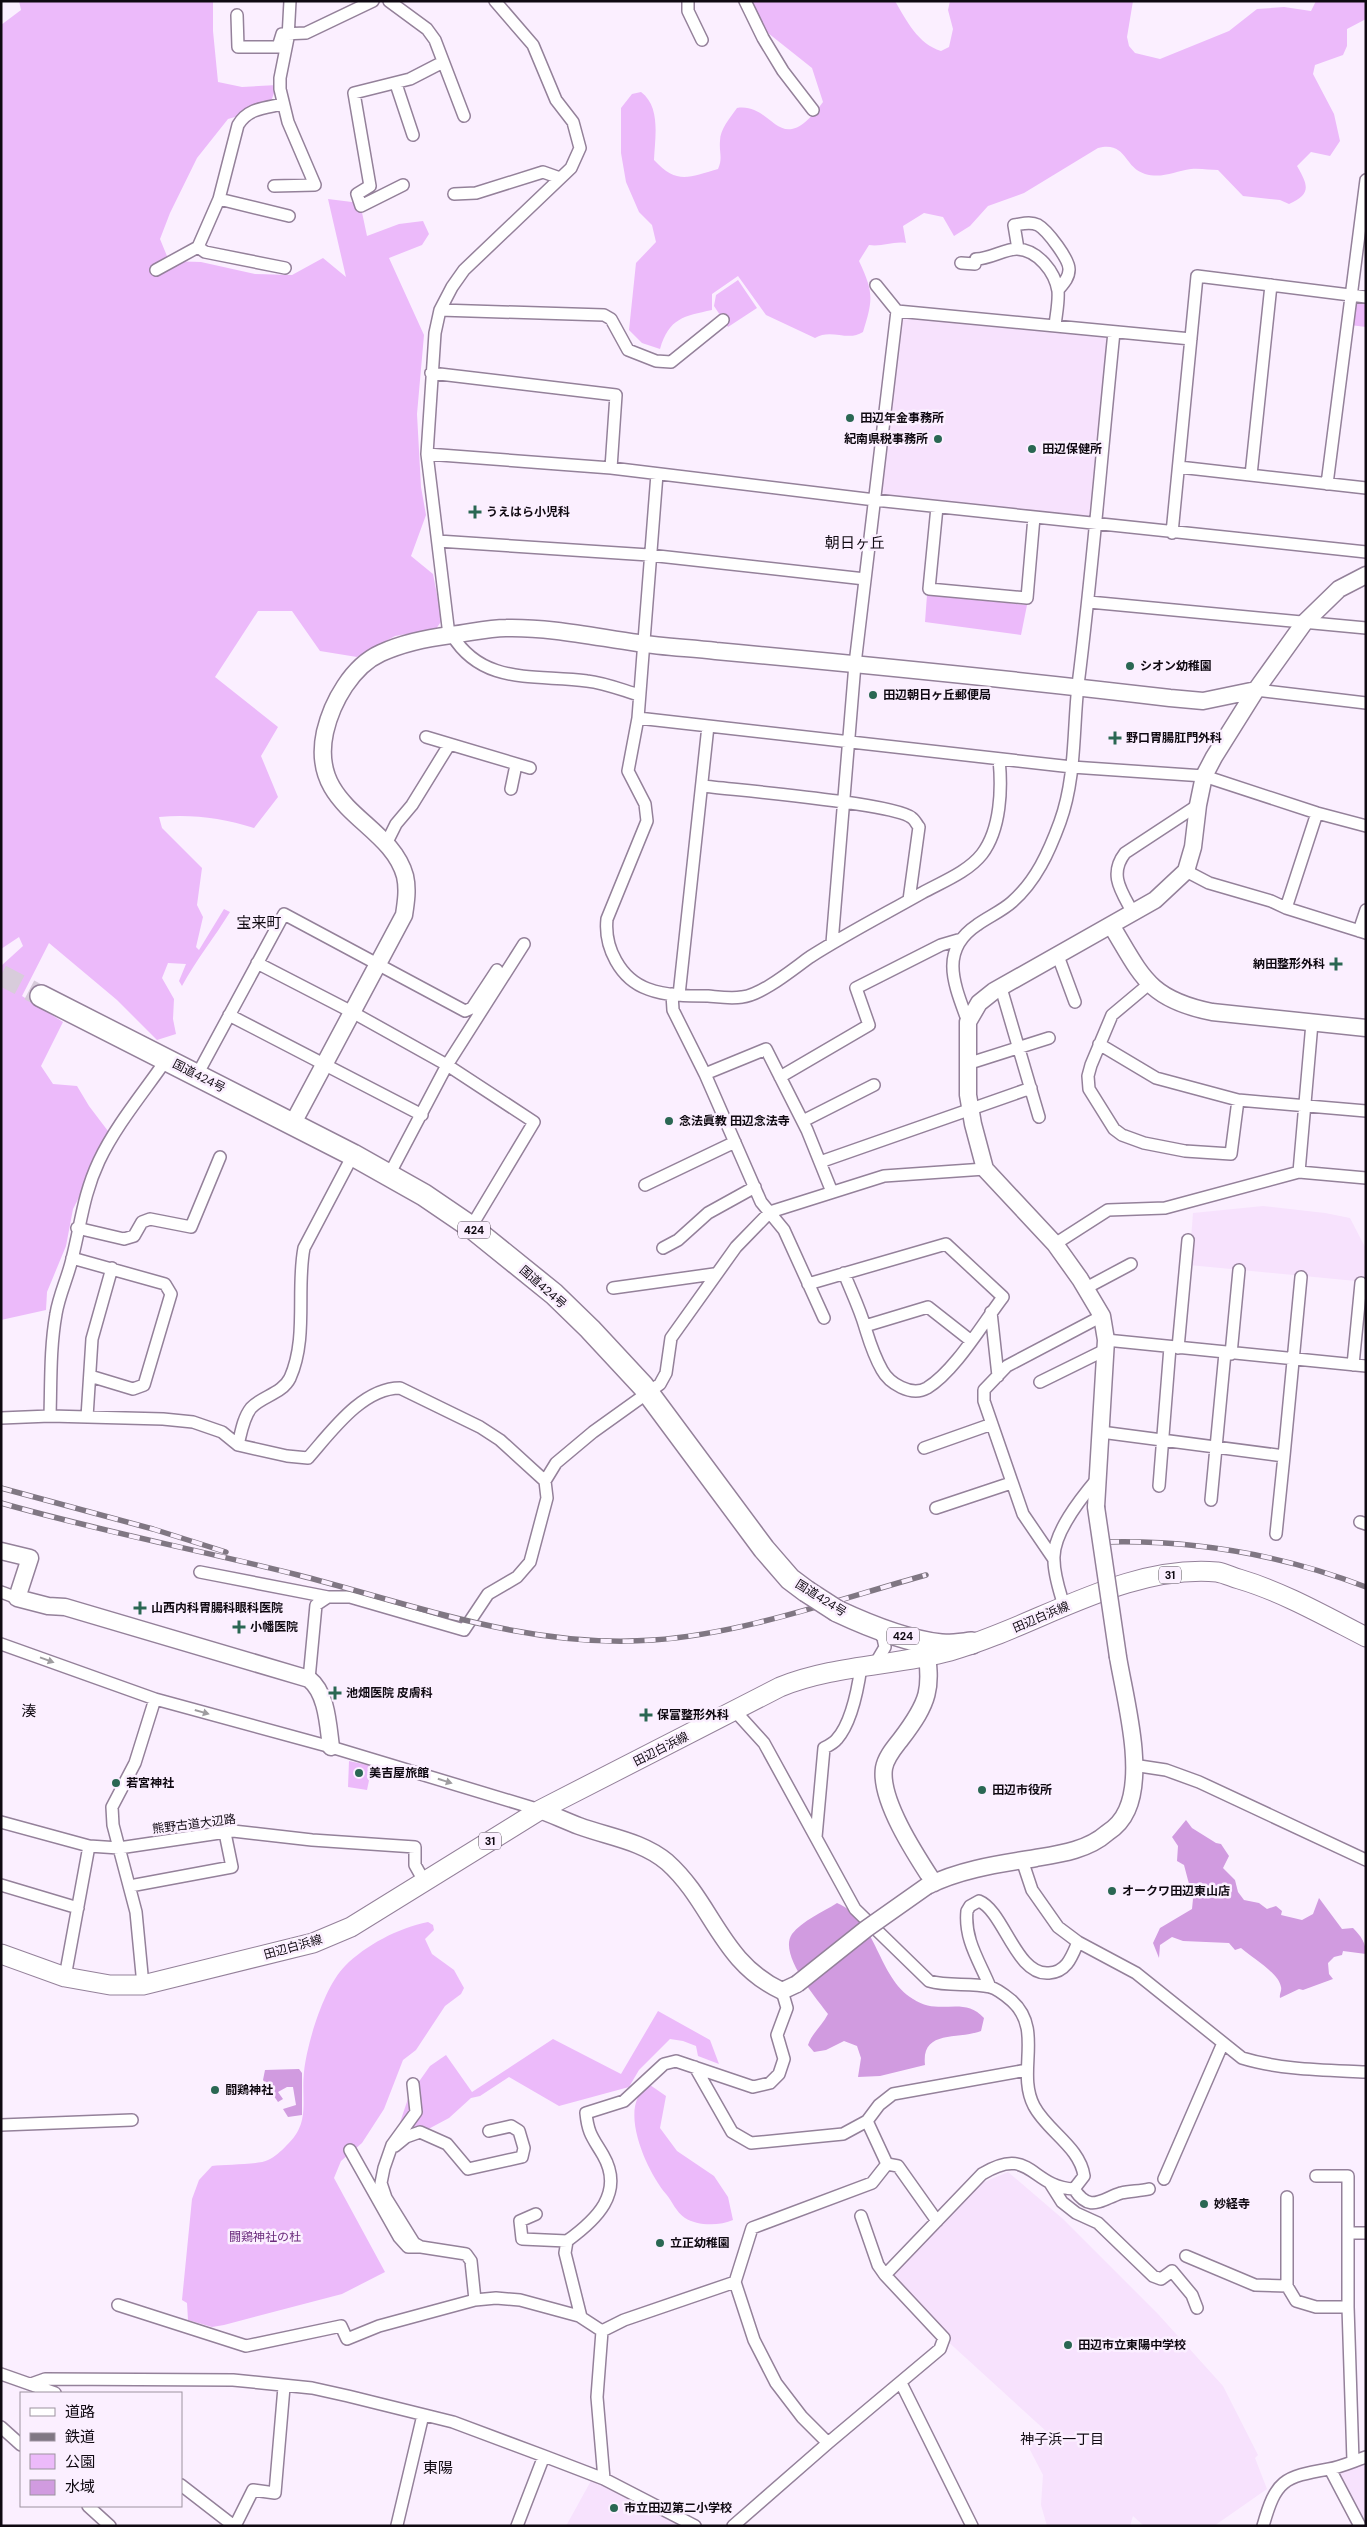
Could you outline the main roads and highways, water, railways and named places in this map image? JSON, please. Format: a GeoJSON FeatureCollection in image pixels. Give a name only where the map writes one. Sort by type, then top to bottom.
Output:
{"type":"FeatureCollection","features":[{"type":"Feature","properties":{"kind":"highway","name":"国道424号"},"geometry":{"type":"LineString","coordinates":[[41,996],[354,1155],[424,1195],[471,1227],[554,1294],[590,1329],[648,1392],[764,1549],[790,1579],[838,1610],[926,1649],[944,1645],[972,1643]]}},
{"type":"Feature","properties":{"kind":"main road","name":"田辺白浜線"},"geometry":{"type":"LineString","coordinates":[[972,1643],[1064,1606],[1140,1580],[1181,1573],[1218,1572],[1255,1584],[1366,1637]]}},
{"type":"Feature","properties":{"kind":"main road","name":"田辺白浜線"},"geometry":{"type":"LineString","coordinates":[[1,1954],[65,1977],[110,1985],[143,1985],[313,1944],[351,1927],[540,1810],[797,1680],[865,1666],[926,1649]]}},
{"type":"Feature","properties":{"kind":"water"},"geometry":{"type":"Polygon","coordinates":[[[1186,1820],[1192,1828],[1216,1843],[1221,1844],[1229,1856],[1223,1868],[1235,1880],[1238,1892],[1244,1900],[1259,1903],[1267,1909],[1276,1906],[1282,1911],[1281,1915],[1302,1920],[1313,1914],[1319,1898],[1342,1929],[1353,1928],[1364,1943],[1366,1954],[1343,1951],[1342,1955],[1334,1957],[1328,1963],[1329,1974],[1333,1979],[1303,1990],[1299,1989],[1280,1998],[1281,1987],[1275,1976],[1241,1948],[1235,1950],[1229,1943],[1183,1941],[1172,1937],[1160,1945],[1159,1958],[1153,1943],[1160,1928],[1192,1909],[1193,1899],[1184,1865],[1177,1861],[1178,1846],[1172,1837],[1186,1820]]]}},
{"type":"Feature","properties":{"kind":"water"},"geometry":{"type":"Polygon","coordinates":[[[837,1903],[851,1911],[861,1922],[892,1977],[901,1989],[913,1999],[923,2004],[968,2008],[976,2011],[984,2018],[981,2031],[935,2041],[929,2046],[925,2054],[925,2065],[880,2076],[858,2077],[861,2058],[857,2046],[844,2041],[826,2050],[814,2052],[808,2045],[828,2014],[800,1976],[790,1953],[789,1943],[796,1929],[837,1903]]]}},
{"type":"Feature","properties":{"kind":"water"},"geometry":{"type":"Polygon","coordinates":[[[299,2069],[302,2073],[302,2115],[288,2117],[283,2109],[296,2105],[293,2087],[287,2087],[278,2092],[283,2099],[278,2102],[263,2080],[265,2070],[299,2069]]]}},
{"type":"Feature","properties":{"kind":"tunnel"},"geometry":{"type":"LineString","coordinates":[[1,975],[41,996]]}},
{"type":"Feature","properties":{"kind":"railway"},"geometry":{"type":"LineString","coordinates":[[1,1488],[153,1529],[226,1552]]}},
{"type":"Feature","properties":{"kind":"railway"},"geometry":{"type":"LineString","coordinates":[[1,1503],[75,1523],[298,1575],[473,1622],[562,1638],[607,1641],[653,1640],[721,1631],[791,1614],[926,1575]]}},
{"type":"Feature","properties":{"kind":"railway"},"geometry":{"type":"LineString","coordinates":[[1108,1542],[1174,1544],[1239,1552],[1303,1566],[1366,1587]]}},
{"type":"Feature","properties":{"kind":"place","name":"田辺年金事務所"},"geometry":{"type":"Point","coordinates":[850,418]}},
{"type":"Feature","properties":{"kind":"place","name":"紀南県税事務所"},"geometry":{"type":"Point","coordinates":[938,439]}},
{"type":"Feature","properties":{"kind":"place","name":"田辺保健所"},"geometry":{"type":"Point","coordinates":[1032,449]}},
{"type":"Feature","properties":{"kind":"place","name":"うえはら小児科"},"geometry":{"type":"Point","coordinates":[475,512]}},
{"type":"Feature","properties":{"kind":"place","name":"シオン幼稚園"},"geometry":{"type":"Point","coordinates":[1130,666]}},
{"type":"Feature","properties":{"kind":"place","name":"田辺朝日ヶ丘郵便局"},"geometry":{"type":"Point","coordinates":[873,695]}},
{"type":"Feature","properties":{"kind":"place","name":"野口胃腸肛門外科"},"geometry":{"type":"Point","coordinates":[1115,738]}},
{"type":"Feature","properties":{"kind":"place","name":"納田整形外科"},"geometry":{"type":"Point","coordinates":[1336,964]}},
{"type":"Feature","properties":{"kind":"place","name":"念法眞教 田辺念法寺"},"geometry":{"type":"Point","coordinates":[669,1121]}},
{"type":"Feature","properties":{"kind":"place","name":"山西内科胃腸科眼科医院"},"geometry":{"type":"Point","coordinates":[140,1608]}},
{"type":"Feature","properties":{"kind":"place","name":"小幡医院"},"geometry":{"type":"Point","coordinates":[239,1627]}},
{"type":"Feature","properties":{"kind":"place","name":"池畑医院 皮膚科"},"geometry":{"type":"Point","coordinates":[335,1693]}},
{"type":"Feature","properties":{"kind":"place","name":"保富整形外科"},"geometry":{"type":"Point","coordinates":[646,1715]}},
{"type":"Feature","properties":{"kind":"place","name":"美吉屋旅館"},"geometry":{"type":"Point","coordinates":[359,1773]}},
{"type":"Feature","properties":{"kind":"place","name":"若宮神社"},"geometry":{"type":"Point","coordinates":[116,1783]}},
{"type":"Feature","properties":{"kind":"place","name":"田辺市役所"},"geometry":{"type":"Point","coordinates":[982,1790]}},
{"type":"Feature","properties":{"kind":"place","name":"オークワ田辺東山店"},"geometry":{"type":"Point","coordinates":[1112,1891]}},
{"type":"Feature","properties":{"kind":"place","name":"闘鶏神社"},"geometry":{"type":"Point","coordinates":[215,2090]}},
{"type":"Feature","properties":{"kind":"place","name":"妙経寺"},"geometry":{"type":"Point","coordinates":[1204,2204]}},
{"type":"Feature","properties":{"kind":"place","name":"立正幼稚園"},"geometry":{"type":"Point","coordinates":[660,2243]}},
{"type":"Feature","properties":{"kind":"place","name":"田辺市立東陽中学校"},"geometry":{"type":"Point","coordinates":[1068,2345]}},
{"type":"Feature","properties":{"kind":"place","name":"市立田辺第二小学校"},"geometry":{"type":"Point","coordinates":[614,2508]}},
{"type":"Feature","properties":{"kind":"district","name":"朝日ヶ丘"},"geometry":{"type":"Point","coordinates":[855,543]}},
{"type":"Feature","properties":{"kind":"district","name":"宝来町"},"geometry":{"type":"Point","coordinates":[259,923]}},
{"type":"Feature","properties":{"kind":"district","name":"湊"},"geometry":{"type":"Point","coordinates":[29,1711]}},
{"type":"Feature","properties":{"kind":"district","name":"神子浜一丁目"},"geometry":{"type":"Point","coordinates":[1062,2439]}},
{"type":"Feature","properties":{"kind":"district","name":"東陽"},"geometry":{"type":"Point","coordinates":[438,2468]}},
{"type":"Feature","properties":{"kind":"park label","name":"闘鶏神社の杜"},"geometry":{"type":"Point","coordinates":[265,2237]}}]}
